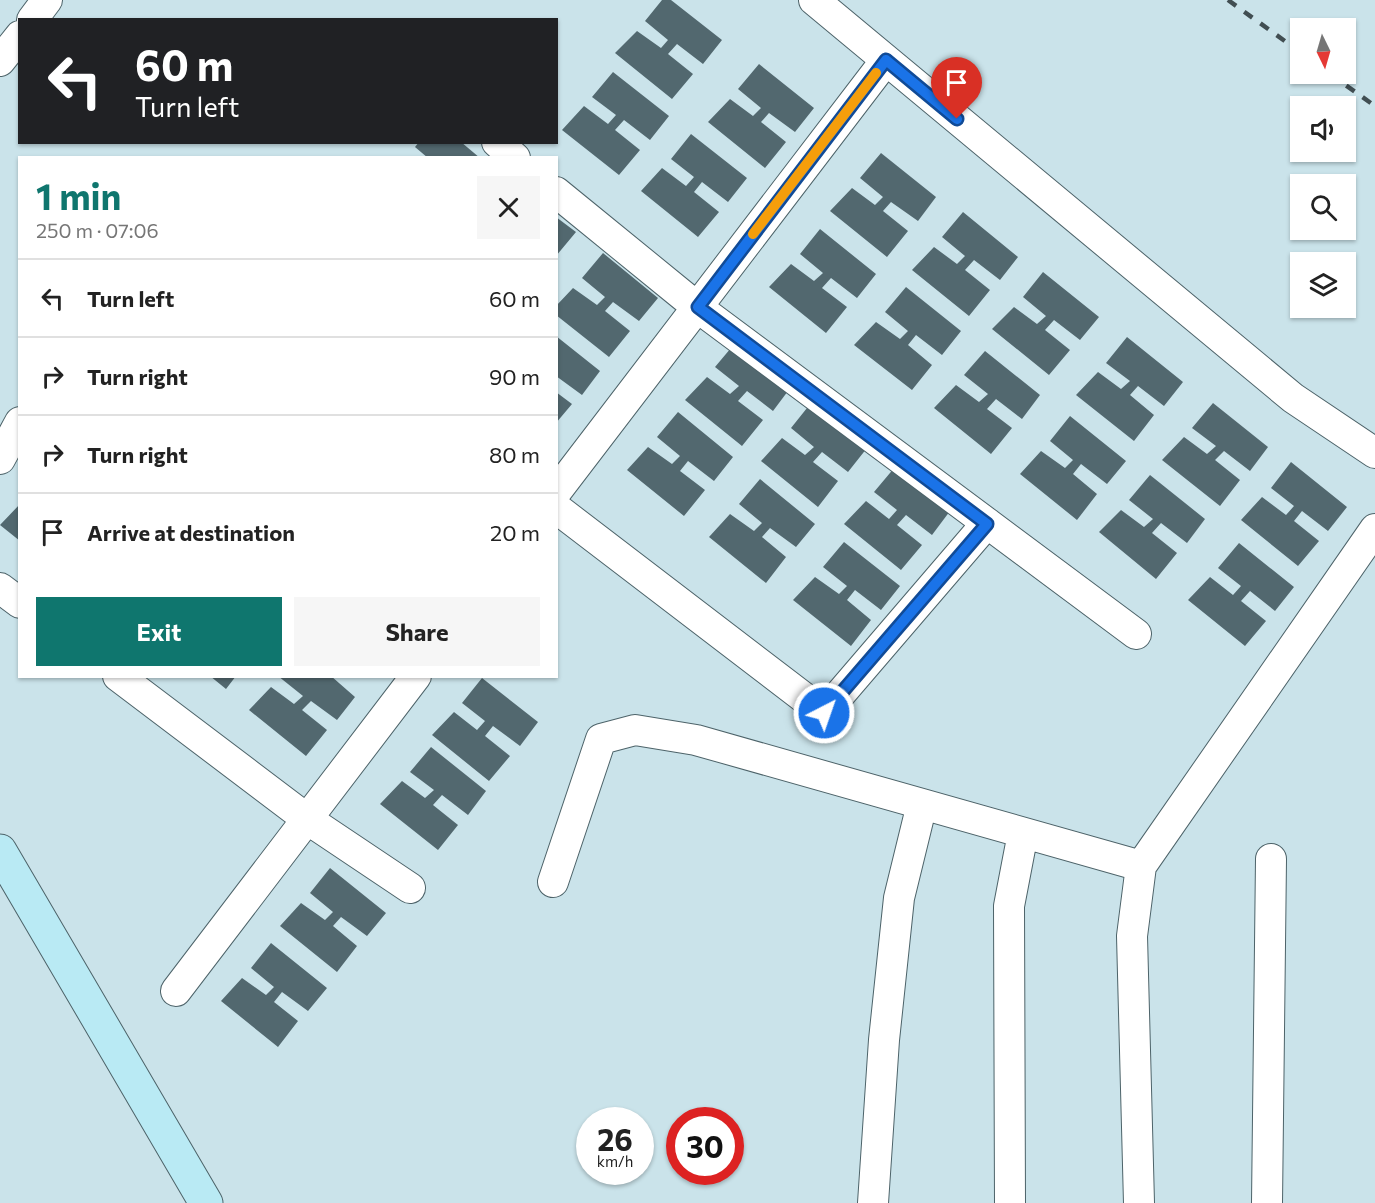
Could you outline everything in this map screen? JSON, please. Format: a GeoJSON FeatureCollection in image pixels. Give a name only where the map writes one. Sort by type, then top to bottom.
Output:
{"type":"FeatureCollection","features":[{"type":"Feature","properties":{"kind":"main road"},"geometry":{"type":"LineString","coordinates":[[0,851],[206,1203]]}},
{"type":"Feature","properties":{"kind":"street"},"geometry":{"type":"LineString","coordinates":[[34,18],[47,0]]}},
{"type":"Feature","properties":{"kind":"street"},"geometry":{"type":"LineString","coordinates":[[814,0],[1293,398],[1375,453]]}},
{"type":"Feature","properties":{"kind":"street"},"geometry":{"type":"LineString","coordinates":[[0,62],[18,39]]}},
{"type":"Feature","properties":{"kind":"street"},"geometry":{"type":"LineString","coordinates":[[558,489],[886,60]]}},
{"type":"Feature","properties":{"kind":"street"},"geometry":{"type":"LineString","coordinates":[[499,144],[513,156]]}},
{"type":"Feature","properties":{"kind":"street"},"geometry":{"type":"LineString","coordinates":[[558,194],[698,307],[1136,634]]}},
{"type":"Feature","properties":{"kind":"street"},"geometry":{"type":"LineString","coordinates":[[0,459],[18,426]]}},
{"type":"Feature","properties":{"kind":"street"},"geometry":{"type":"LineString","coordinates":[[558,510],[824,713],[987,524]]}},
{"type":"Feature","properties":{"kind":"street"},"geometry":{"type":"LineString","coordinates":[[1139,1203],[1132,936],[1141,866],[1375,529]]}},
{"type":"Feature","properties":{"kind":"street"},"geometry":{"type":"LineString","coordinates":[[0,588],[18,602]]}},
{"type":"Feature","properties":{"kind":"street"},"geometry":{"type":"LineString","coordinates":[[121,678],[307,819],[410,888]]}},
{"type":"Feature","properties":{"kind":"street"},"geometry":{"type":"LineString","coordinates":[[176,991],[414,678]]}},
{"type":"Feature","properties":{"kind":"street"},"geometry":{"type":"LineString","coordinates":[[553,882],[600,739],[635,730],[696,740],[1141,866]]}},
{"type":"Feature","properties":{"kind":"street"},"geometry":{"type":"LineString","coordinates":[[873,1203],[884,1040],[899,898],[922,804]]}},
{"type":"Feature","properties":{"kind":"street"},"geometry":{"type":"LineString","coordinates":[[1010,1203],[1009,906],[1023,833]]}},
{"type":"Feature","properties":{"kind":"street"},"geometry":{"type":"LineString","coordinates":[[1267,1203],[1271,859]]}},
{"type":"Feature","properties":{"kind":"building"},"geometry":{"type":"Polygon","coordinates":[[[662,0],[671,0],[722,40],[703,64],[677,44],[668,54],[693,74],[672,99],[615,53],[637,31],[661,48],[668,40],[645,21],[662,0]]]}},
{"type":"Feature","properties":{"kind":"building"},"geometry":{"type":"Polygon","coordinates":[[[759,64],[814,108],[795,132],[769,113],[761,122],[786,142],[765,168],[708,122],[730,99],[753,116],[761,108],[738,89],[759,64]]]}},
{"type":"Feature","properties":{"kind":"building"},"geometry":{"type":"Polygon","coordinates":[[[613,72],[669,116],[650,140],[624,120],[615,130],[640,150],[619,175],[562,130],[584,106],[608,124],[616,115],[592,97],[613,72]]]}},
{"type":"Feature","properties":{"kind":"building"},"geometry":{"type":"Polygon","coordinates":[[[691,134],[747,178],[728,202],[702,182],[694,192],[719,212],[698,237],[641,191],[662,168],[686,186],[694,177],[671,159],[691,134]]]}},
{"type":"Feature","properties":{"kind":"building"},"geometry":{"type":"Polygon","coordinates":[[[417,144],[463,144],[478,156],[426,156],[415,147],[417,144]]]}},
{"type":"Feature","properties":{"kind":"building"},"geometry":{"type":"Polygon","coordinates":[[[881,153],[936,197],[918,221],[891,202],[883,211],[908,231],[887,257],[830,211],[852,188],[875,205],[883,197],[860,178],[881,153]]]}},
{"type":"Feature","properties":{"kind":"building"},"geometry":{"type":"Polygon","coordinates":[[[963,212],[1018,257],[1000,280],[974,260],[965,270],[990,290],[969,316],[912,270],[934,247],[957,264],[965,256],[942,237],[963,212]]]}},
{"type":"Feature","properties":{"kind":"building"},"geometry":{"type":"Polygon","coordinates":[[[558,218],[576,232],[558,254],[558,218]]]}},
{"type":"Feature","properties":{"kind":"building"},"geometry":{"type":"Polygon","coordinates":[[[820,229],[876,274],[857,298],[831,278],[822,288],[847,307],[826,333],[769,287],[791,264],[814,281],[823,273],[800,254],[820,229]]]}},
{"type":"Feature","properties":{"kind":"building"},"geometry":{"type":"Polygon","coordinates":[[[603,253],[658,298],[639,321],[613,302],[605,311],[630,331],[609,357],[558,317],[558,304],[573,288],[597,305],[605,297],[582,278],[603,253]]]}},
{"type":"Feature","properties":{"kind":"building"},"geometry":{"type":"Polygon","coordinates":[[[1043,272],[1099,317],[1080,340],[1054,320],[1045,330],[1070,350],[1049,375],[992,329],[1014,307],[1037,324],[1046,316],[1023,297],[1043,272]]]}},
{"type":"Feature","properties":{"kind":"building"},"geometry":{"type":"Polygon","coordinates":[[[906,287],[961,331],[942,355],[916,335],[908,345],[932,365],[912,390],[854,345],[876,322],[900,339],[908,331],[885,312],[906,287]]]}},
{"type":"Feature","properties":{"kind":"building"},"geometry":{"type":"Polygon","coordinates":[[[1127,337],[1183,382],[1164,406],[1138,386],[1130,395],[1154,415],[1134,441],[1076,395],[1098,372],[1121,389],[1130,381],[1106,363],[1127,337]]]}},
{"type":"Feature","properties":{"kind":"building"},"geometry":{"type":"Polygon","coordinates":[[[558,338],[600,371],[582,395],[558,377],[558,338]]]}},
{"type":"Feature","properties":{"kind":"building"},"geometry":{"type":"Polygon","coordinates":[[[736,342],[791,387],[773,411],[747,391],[738,401],[763,420],[742,446],[685,400],[707,377],[730,394],[739,386],[715,367],[736,342]]]}},
{"type":"Feature","properties":{"kind":"building"},"geometry":{"type":"Polygon","coordinates":[[[985,351],[1040,395],[1022,419],[996,399],[987,409],[1012,428],[991,454],[934,408],[956,385],[979,402],[988,394],[964,375],[985,351]]]}},
{"type":"Feature","properties":{"kind":"building"},"geometry":{"type":"Polygon","coordinates":[[[558,394],[572,404],[558,421],[558,394]]]}},
{"type":"Feature","properties":{"kind":"building"},"geometry":{"type":"Polygon","coordinates":[[[811,403],[867,448],[848,472],[822,452],[813,462],[838,481],[818,507],[761,461],[782,438],[805,455],[814,447],[791,428],[811,403]]]}},
{"type":"Feature","properties":{"kind":"building"},"geometry":{"type":"Polygon","coordinates":[[[1213,403],[1268,447],[1250,471],[1224,451],[1215,460],[1240,480],[1220,506],[1162,460],[1184,437],[1207,454],[1216,446],[1192,428],[1213,403]]]}},
{"type":"Feature","properties":{"kind":"building"},"geometry":{"type":"Polygon","coordinates":[[[678,412],[733,457],[714,481],[688,461],[680,471],[705,490],[684,516],[627,470],[648,447],[672,464],[680,456],[657,437],[678,412]]]}},
{"type":"Feature","properties":{"kind":"building"},"geometry":{"type":"Polygon","coordinates":[[[1070,416],[1126,461],[1107,484],[1081,464],[1073,474],[1097,494],[1077,520],[1020,474],[1041,451],[1065,468],[1073,460],[1050,441],[1070,416]]]}},
{"type":"Feature","properties":{"kind":"building"},"geometry":{"type":"Polygon","coordinates":[[[1291,462],[1347,507],[1328,531],[1302,511],[1294,521],[1319,541],[1298,566],[1241,520],[1262,497],[1286,515],[1294,506],[1271,488],[1291,462]]]}},
{"type":"Feature","properties":{"kind":"building"},"geometry":{"type":"Polygon","coordinates":[[[895,467],[950,511],[932,535],[906,515],[897,525],[922,545],[901,570],[844,524],[866,501],[889,519],[897,510],[874,492],[895,467]]]}},
{"type":"Feature","properties":{"kind":"building"},"geometry":{"type":"Polygon","coordinates":[[[1150,475],[1205,519],[1187,543],[1161,523],[1152,533],[1177,553],[1156,579],[1099,532],[1121,510],[1144,527],[1153,519],[1129,500],[1150,475]]]}},
{"type":"Feature","properties":{"kind":"building"},"geometry":{"type":"Polygon","coordinates":[[[760,479],[815,524],[796,547],[770,528],[762,537],[786,557],[766,583],[709,537],[730,514],[754,531],[762,523],[739,504],[760,479]]]}},
{"type":"Feature","properties":{"kind":"building"},"geometry":{"type":"Polygon","coordinates":[[[18,506],[18,539],[0,525],[18,506]]]}},
{"type":"Feature","properties":{"kind":"building"},"geometry":{"type":"Polygon","coordinates":[[[844,542],[900,586],[881,610],[855,590],[847,600],[871,620],[851,646],[793,600],[815,577],[839,594],[847,586],[823,567],[844,542]]]}},
{"type":"Feature","properties":{"kind":"building"},"geometry":{"type":"Polygon","coordinates":[[[1239,543],[1294,587],[1275,611],[1250,591],[1241,601],[1266,621],[1245,646],[1188,600],[1210,577],[1233,595],[1241,586],[1218,568],[1239,543]]]}},
{"type":"Feature","properties":{"kind":"building"},"geometry":{"type":"Polygon","coordinates":[[[212,678],[234,678],[226,689],[212,678]]]}},
{"type":"Feature","properties":{"kind":"building"},"geometry":{"type":"Polygon","coordinates":[[[280,678],[333,678],[355,697],[337,720],[311,701],[302,710],[327,730],[306,756],[249,710],[271,687],[294,704],[303,696],[280,678]]]}},
{"type":"Feature","properties":{"kind":"building"},"geometry":{"type":"Polygon","coordinates":[[[482,678],[538,722],[520,746],[493,726],[485,736],[510,756],[489,781],[432,735],[454,712],[477,730],[485,721],[462,703],[482,678]]]}},
{"type":"Feature","properties":{"kind":"building"},"geometry":{"type":"Polygon","coordinates":[[[431,747],[486,791],[468,815],[442,795],[433,805],[458,825],[438,850],[380,804],[402,781],[425,798],[434,790],[410,772],[431,747]]]}},
{"type":"Feature","properties":{"kind":"building"},"geometry":{"type":"Polygon","coordinates":[[[330,868],[386,913],[367,936],[341,917],[333,926],[357,946],[337,972],[280,926],[301,903],[325,920],[333,912],[310,893],[330,868]]]}},
{"type":"Feature","properties":{"kind":"building"},"geometry":{"type":"Polygon","coordinates":[[[271,943],[327,988],[308,1011],[282,992],[274,1002],[298,1021],[278,1047],[221,1001],[242,978],[266,995],[274,987],[251,968],[271,943]]]}},
{"type":"Feature","properties":{"kind":"railway"},"geometry":{"type":"LineString","coordinates":[[1228,0],[1290,45]]}},
{"type":"Feature","properties":{"kind":"railway"},"geometry":{"type":"LineString","coordinates":[[1344,84],[1375,106]]}},
{"type":"Feature","properties":{"kind":"slow traffic"},"geometry":{"type":"LineString","coordinates":[[753,234],[876,73]]}},
{"type":"Feature","properties":{"kind":"route"},"geometry":{"type":"LineString","coordinates":[[824,713],[987,524],[698,307],[886,60],[957,119]]}}]}
